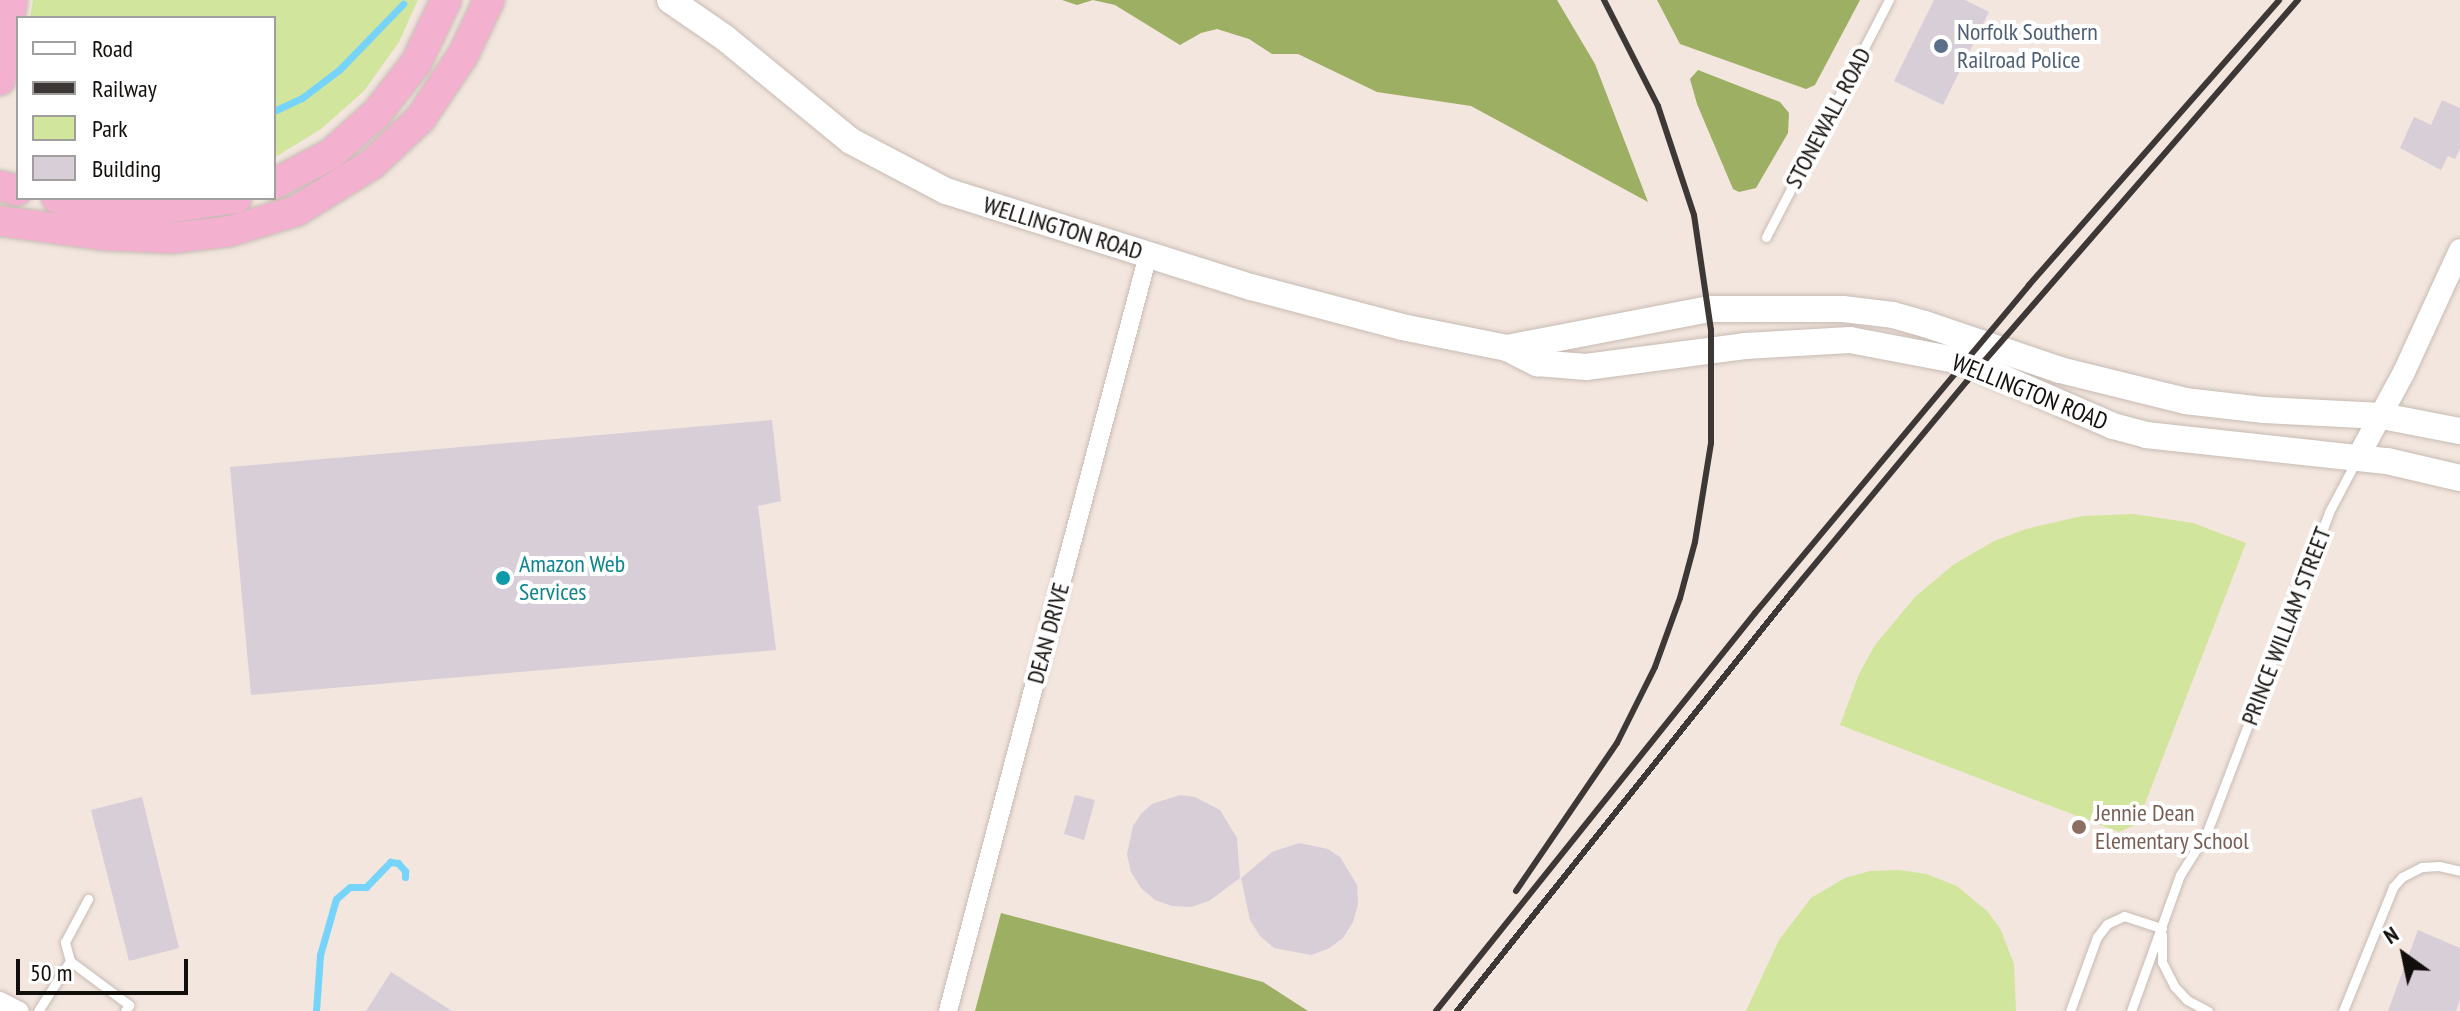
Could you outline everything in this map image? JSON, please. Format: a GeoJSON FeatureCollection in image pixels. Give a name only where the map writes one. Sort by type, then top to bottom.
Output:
{"type":"FeatureCollection","features":[{"type":"Feature","properties":{"kind":"highway"},"geometry":{"type":"LineString","coordinates":[[0,80],[12,0]]}},
{"type":"Feature","properties":{"kind":"highway"},"geometry":{"type":"LineString","coordinates":[[276,183],[331,154],[377,113],[416,63],[446,0]]}},
{"type":"Feature","properties":{"kind":"highway"},"geometry":{"type":"LineString","coordinates":[[0,221],[103,235],[172,238],[230,231],[296,211],[372,164],[420,119],[463,55],[489,0]]}},
{"type":"Feature","properties":{"kind":"highway"},"geometry":{"type":"LineString","coordinates":[[67,200],[107,208],[161,209],[222,200]]}},
{"type":"Feature","properties":{"kind":"main road","name":"WELLINGTON ROAD"},"geometry":{"type":"LineString","coordinates":[[670,0],[725,38],[851,141],[946,191],[1148,255],[1402,327],[1507,348],[1537,363],[1586,367],[1813,340],[1873,343],[1966,362],[2113,426],[2146,435],[2424,468],[2460,478]]}},
{"type":"Feature","properties":{"kind":"main road","name":"WELLINGTON ROAD"},"geometry":{"type":"LineString","coordinates":[[1507,348],[1709,309],[1843,309],[1914,321],[2060,370],[2185,401],[2264,410],[2382,416],[2460,431]]}},
{"type":"Feature","properties":{"kind":"street","name":"PRINCE WILLIAM STREET"},"geometry":{"type":"LineString","coordinates":[[2357,459],[2382,416],[2460,250]]}},
{"type":"Feature","properties":{"kind":"street","name":"DEAN DRIVE"},"geometry":{"type":"LineString","coordinates":[[948,1011],[1148,255]]}},
{"type":"Feature","properties":{"kind":"street"},"geometry":{"type":"LineString","coordinates":[[0,1001],[20,1011]]}},
{"type":"Feature","properties":{"kind":"lane","name":"STONEWALL ROAD"},"geometry":{"type":"LineString","coordinates":[[1766,237],[1889,0]]}},
{"type":"Feature","properties":{"kind":"lane","name":"PRINCE WILLIAM STREET"},"geometry":{"type":"LineString","coordinates":[[2131,1011],[2183,868],[2207,832],[2329,512],[2357,459]]}},
{"type":"Feature","properties":{"kind":"lane"},"geometry":{"type":"LineString","coordinates":[[2343,1011],[2393,887],[2402,877],[2422,867],[2439,866],[2460,871]]}},
{"type":"Feature","properties":{"kind":"lane"},"geometry":{"type":"LineString","coordinates":[[88,899],[65,942],[70,961],[129,1005],[125,1011]]}},
{"type":"Feature","properties":{"kind":"lane"},"geometry":{"type":"LineString","coordinates":[[2070,1011],[2097,937],[2107,924],[2124,916],[2162,928],[2162,962],[2166,973],[2187,1000],[2208,1011]]}},
{"type":"Feature","properties":{"kind":"lane"},"geometry":{"type":"LineString","coordinates":[[38,1011],[70,961]]}},
{"type":"Feature","properties":{"kind":"green space"},"geometry":{"type":"Polygon","coordinates":[[[33,0],[418,0],[399,42],[364,91],[321,129],[276,157],[276,16],[30,16],[33,0]]]}},
{"type":"Feature","properties":{"kind":"green space"},"geometry":{"type":"Polygon","coordinates":[[[1062,0],[1093,0],[1077,5],[1062,0]]]}},
{"type":"Feature","properties":{"kind":"green space"},"geometry":{"type":"Polygon","coordinates":[[[1093,0],[1557,0],[1595,64],[1648,202],[1471,106],[1377,92],[1298,54],[1272,54],[1249,39],[1217,29],[1201,33],[1180,45],[1115,5],[1093,0]]]}},
{"type":"Feature","properties":{"kind":"green space"},"geometry":{"type":"Polygon","coordinates":[[[1657,0],[1860,0],[1815,85],[1806,89],[1680,44],[1657,0]]]}},
{"type":"Feature","properties":{"kind":"green space"},"geometry":{"type":"Polygon","coordinates":[[[1698,70],[1780,102],[1789,113],[1788,133],[1756,188],[1739,192],[1733,189],[1697,104],[1690,79],[1698,70]]]}},
{"type":"Feature","properties":{"kind":"green space"},"geometry":{"type":"Polygon","coordinates":[[[2133,514],[2193,523],[2246,543],[2137,824],[2119,832],[1840,725],[1859,674],[1875,645],[1915,597],[1953,565],[1994,541],[2026,529],[2082,516],[2133,514]]]}},
{"type":"Feature","properties":{"kind":"green space"},"geometry":{"type":"Polygon","coordinates":[[[1899,870],[1926,874],[1957,886],[1987,911],[2000,928],[2014,964],[2016,1011],[1746,1011],[1779,940],[1811,898],[1845,878],[1870,871],[1899,870]]]}},
{"type":"Feature","properties":{"kind":"green space"},"geometry":{"type":"Polygon","coordinates":[[[1001,913],[1263,982],[1308,1011],[975,1011],[1001,913]]]}},
{"type":"Feature","properties":{"kind":"building","name":"Norfolk Southern Railroad Police"},"geometry":{"type":"Polygon","coordinates":[[[1934,0],[1965,0],[1989,12],[1943,105],[1894,81],[1934,0]]]}},
{"type":"Feature","properties":{"kind":"building"},"geometry":{"type":"Polygon","coordinates":[[[2442,100],[2460,108],[2460,149],[2455,159],[2448,156],[2441,170],[2400,148],[2414,117],[2431,125],[2442,100]]]}},
{"type":"Feature","properties":{"kind":"building","name":"Amazon Web Services"},"geometry":{"type":"Polygon","coordinates":[[[772,420],[781,501],[758,506],[776,650],[251,695],[230,467],[772,420]]]}},
{"type":"Feature","properties":{"kind":"building"},"geometry":{"type":"Polygon","coordinates":[[[1075,795],[1095,800],[1084,840],[1064,834],[1075,795]]]}},
{"type":"Feature","properties":{"kind":"building"},"geometry":{"type":"Polygon","coordinates":[[[1180,795],[1195,797],[1220,810],[1237,838],[1240,878],[1209,901],[1191,907],[1172,906],[1155,900],[1141,888],[1131,872],[1127,854],[1133,826],[1141,814],[1152,804],[1180,795]]]}},
{"type":"Feature","properties":{"kind":"building"},"geometry":{"type":"Polygon","coordinates":[[[142,797],[179,948],[129,961],[91,810],[142,797]]]}},
{"type":"Feature","properties":{"kind":"building"},"geometry":{"type":"Polygon","coordinates":[[[1299,843],[1328,849],[1340,857],[1357,885],[1358,904],[1353,922],[1343,938],[1328,949],[1311,955],[1274,948],[1260,936],[1250,920],[1241,878],[1272,852],[1299,843]]]}},
{"type":"Feature","properties":{"kind":"building"},"geometry":{"type":"Polygon","coordinates":[[[2418,930],[2460,948],[2460,1000],[2456,1011],[2388,1011],[2418,930]]]}},
{"type":"Feature","properties":{"kind":"building"},"geometry":{"type":"Polygon","coordinates":[[[391,972],[452,1011],[366,1011],[391,972]]]}},
{"type":"Feature","properties":{"kind":"waterway"},"geometry":{"type":"LineString","coordinates":[[276,110],[302,98],[340,69],[403,4]]}},
{"type":"Feature","properties":{"kind":"waterway"},"geometry":{"type":"LineString","coordinates":[[316,1011],[320,955],[336,899],[350,887],[366,887],[390,862],[398,863],[405,871],[405,877]]}},
{"type":"Feature","properties":{"kind":"railway"},"geometry":{"type":"LineString","coordinates":[[1516,891],[1617,743],[1655,667],[1680,598],[1695,542],[1711,443],[1711,330],[1694,215],[1658,106],[1604,0]]}},
{"type":"Feature","properties":{"kind":"railway"},"geometry":{"type":"LineString","coordinates":[[1436,1011],[1755,613],[2029,285],[2279,0]]}},
{"type":"Feature","properties":{"kind":"railway"},"geometry":{"type":"LineString","coordinates":[[1457,1011],[1791,593],[1967,381],[2298,0]]}},
{"type":"Feature","properties":{"kind":"place","name":"Norfolk Southern Railroad Police"},"geometry":{"type":"Point","coordinates":[1941,46]}},
{"type":"Feature","properties":{"kind":"place","name":"Amazon Web Services"},"geometry":{"type":"Point","coordinates":[503,578]}},
{"type":"Feature","properties":{"kind":"place","name":"Jennie Dean Elementary School"},"geometry":{"type":"Point","coordinates":[2079,827]}}]}
